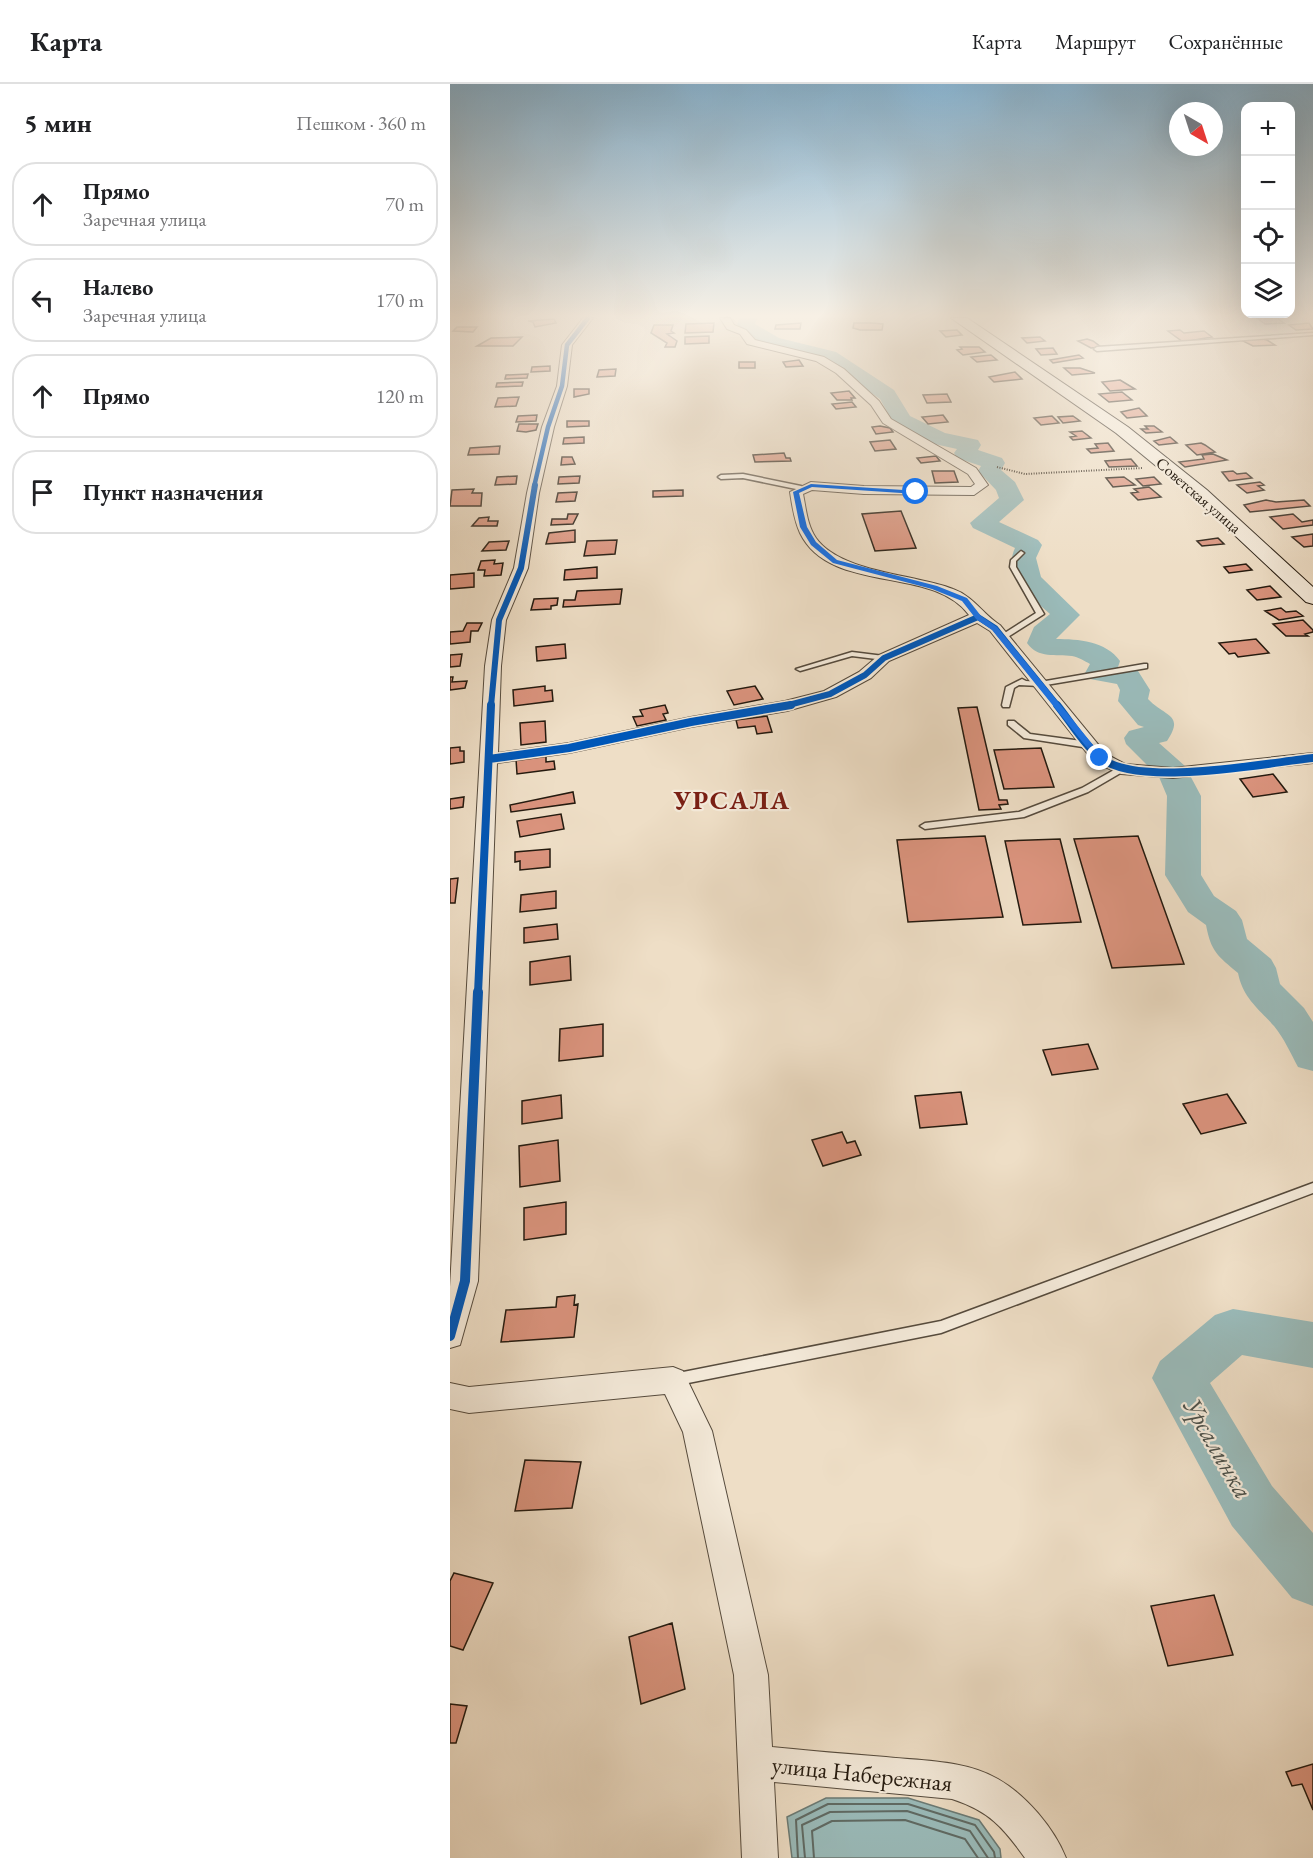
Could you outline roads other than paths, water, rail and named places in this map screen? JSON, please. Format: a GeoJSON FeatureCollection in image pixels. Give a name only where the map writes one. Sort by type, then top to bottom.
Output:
{"type":"FeatureCollection","features":[{"type":"Feature","properties":{"kind":"street"},"geometry":{"type":"LineString","coordinates":[[450,1336],[465,1281],[493,666],[499,620],[521,568],[533,493],[548,427],[557,401]]}},
{"type":"Feature","properties":{"kind":"street"},"geometry":{"type":"LineString","coordinates":[[873,401],[886,421],[945,453],[972,471],[982,484],[974,491],[955,493],[811,486],[801,488],[796,492],[804,527],[813,544],[835,561],[860,570],[934,588],[964,600],[978,617],[995,628],[1100,758],[1121,769],[1173,773],[1313,758]]}},
{"type":"Feature","properties":{"kind":"street","name":"Советская улица"},"geometry":{"type":"LineString","coordinates":[[1079,401],[1122,430],[1201,494],[1313,598]]}},
{"type":"Feature","properties":{"kind":"street"},"geometry":{"type":"LineString","coordinates":[[489,759],[569,748],[691,722],[787,706],[830,694],[865,675],[884,658],[978,617]]}},
{"type":"Feature","properties":{"kind":"street"},"geometry":{"type":"LineString","coordinates":[[450,1396],[469,1400],[673,1380],[697,1431],[751,1675],[760,1858]]}},
{"type":"Feature","properties":{"kind":"street","name":"улица Набережная"},"geometry":{"type":"LineString","coordinates":[[755,1763],[952,1782],[986,1792],[1017,1817],[1048,1858]]}},
{"type":"Feature","properties":{"kind":"lane"},"geometry":{"type":"LineString","coordinates":[[721,477],[743,476],[801,488]]}},
{"type":"Feature","properties":{"kind":"lane"},"geometry":{"type":"LineString","coordinates":[[1003,638],[1017,625],[1040,614],[1013,567],[1013,561],[1021,553]]}},
{"type":"Feature","properties":{"kind":"lane"},"geometry":{"type":"LineString","coordinates":[[800,669],[852,654],[884,658]]}},
{"type":"Feature","properties":{"kind":"lane"},"geometry":{"type":"LineString","coordinates":[[1006,705],[1010,687],[1017,683],[1144,666]]}},
{"type":"Feature","properties":{"kind":"lane"},"geometry":{"type":"LineString","coordinates":[[1011,723],[1028,736],[1089,745]]}},
{"type":"Feature","properties":{"kind":"lane"},"geometry":{"type":"LineString","coordinates":[[925,826],[1021,815],[1085,790],[1121,769]]}},
{"type":"Feature","properties":{"kind":"lane"},"geometry":{"type":"LineString","coordinates":[[673,1380],[940,1327],[1313,1188]]}},
{"type":"Feature","properties":{"kind":"water"},"geometry":{"type":"Polygon","coordinates":[[[826,1798],[908,1798],[979,1820],[1000,1849],[1001,1858],[792,1858],[787,1817],[826,1798]]]}},
{"type":"Feature","properties":{"kind":"waterway","name":"Урсалинка"},"geometry":{"type":"LineString","coordinates":[[892,401],[901,420],[916,425],[938,438],[970,445],[965,453],[994,463],[989,471],[1007,487],[1012,500],[982,523],[1029,545],[1023,558],[1029,580],[1066,615],[1044,633],[1041,643],[1053,648],[1079,647],[1106,661],[1100,673],[1128,677],[1135,690],[1133,701],[1149,718],[1160,722],[1160,728],[1156,734],[1140,738],[1142,744],[1173,773],[1184,796],[1183,875],[1201,904],[1223,920],[1229,945],[1257,968],[1261,989],[1290,1018],[1313,1056]]}},
{"type":"Feature","properties":{"kind":"waterway","name":"Урсалинка"},"geometry":{"type":"LineString","coordinates":[[1313,1345],[1233,1331],[1178,1378],[1252,1506],[1313,1577]]}},
{"type":"Feature","properties":{"kind":"district","name":"УРСАЛА"},"geometry":{"type":"Point","coordinates":[732,800]}}]}
